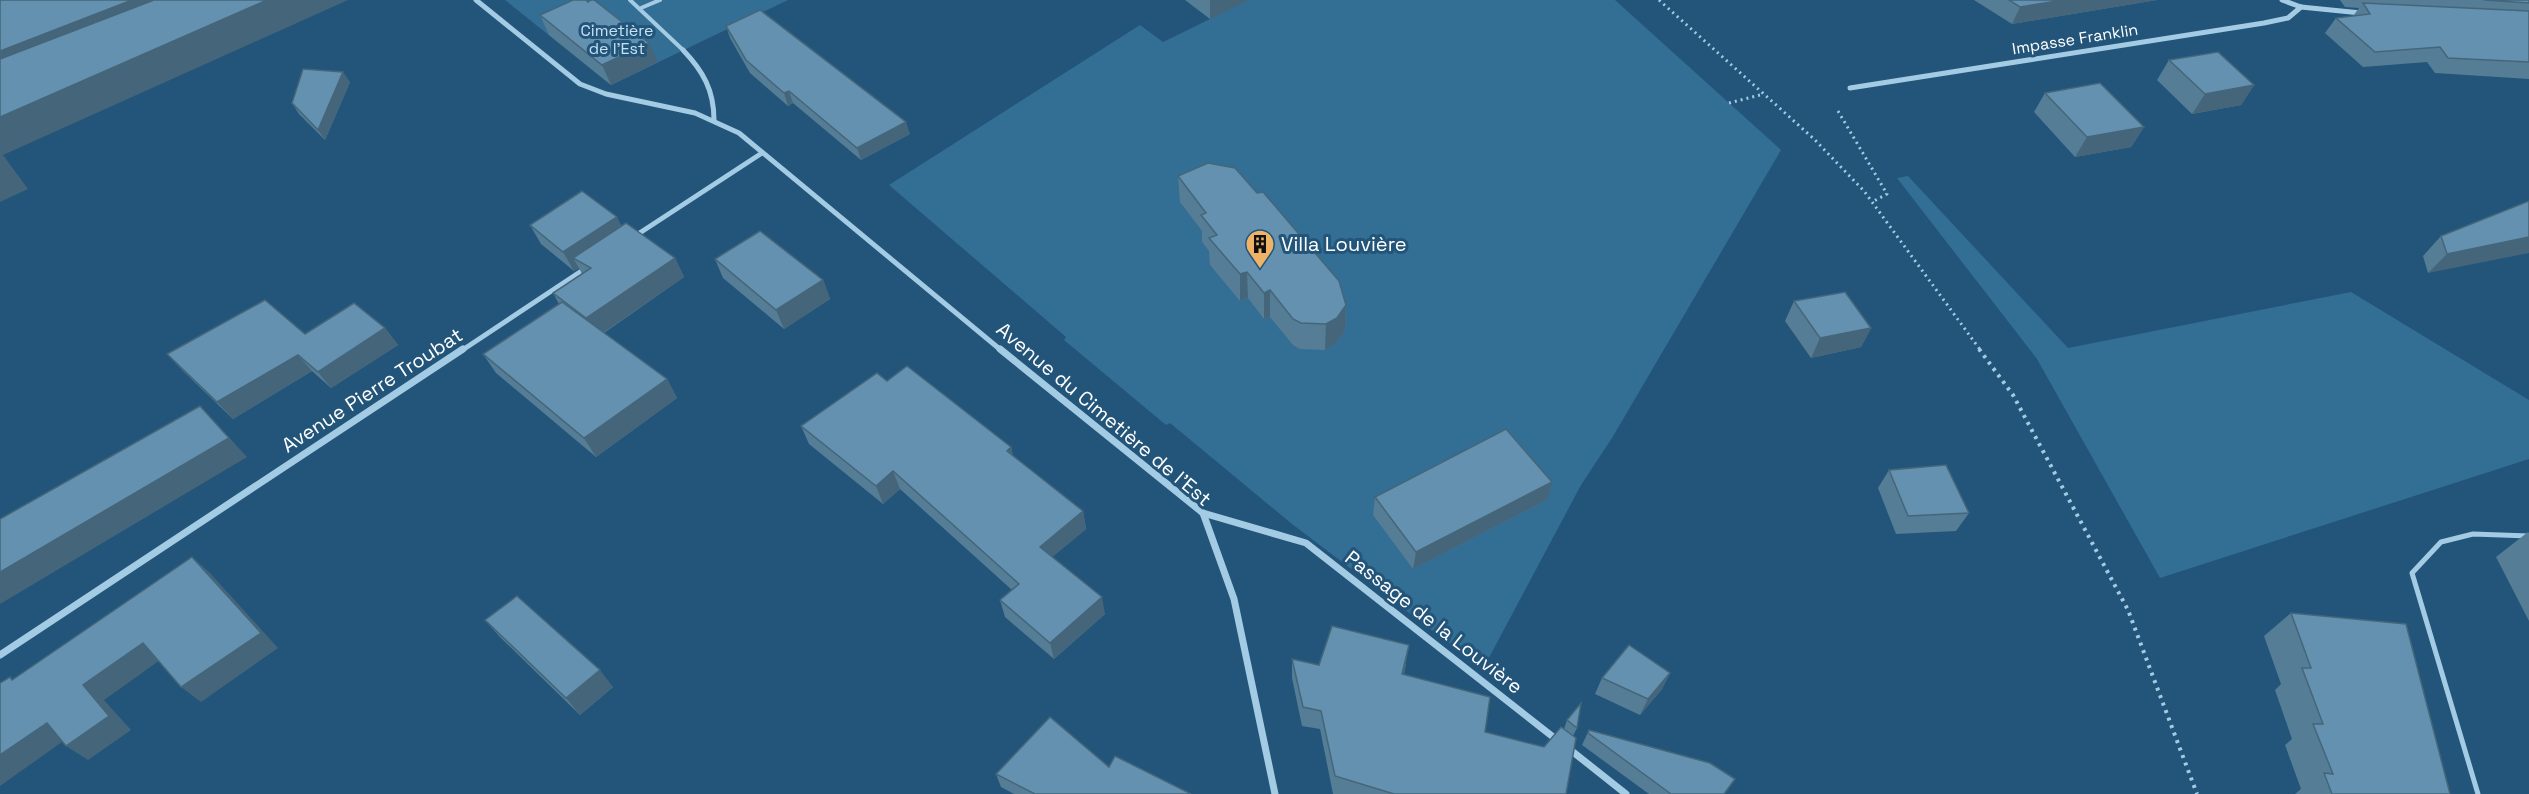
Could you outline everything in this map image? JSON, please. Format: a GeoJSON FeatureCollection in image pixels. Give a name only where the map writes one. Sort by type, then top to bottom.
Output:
{"type":"FeatureCollection","features":[{"type":"Feature","properties":{"kind":"street","name":"Avenue du Cimetière de l'Est"},"geometry":{"type":"LineString","coordinates":[[476,0],[588,88],[687,110],[739,133],[1203,513],[1234,599],[1275,794]]}},
{"type":"Feature","properties":{"kind":"street"},"geometry":{"type":"LineString","coordinates":[[2282,0],[2301,7],[2363,13]]}},
{"type":"Feature","properties":{"kind":"street","name":"Impasse Franklin"},"geometry":{"type":"LineString","coordinates":[[1850,88],[2288,18],[2301,7]]}},
{"type":"Feature","properties":{"kind":"street"},"geometry":{"type":"LineString","coordinates":[[683,50],[704,73],[715,100],[714,120]]}},
{"type":"Feature","properties":{"kind":"street"},"geometry":{"type":"LineString","coordinates":[[630,239],[762,153]]}},
{"type":"Feature","properties":{"kind":"street","name":"Avenue Pierre Troubat"},"geometry":{"type":"LineString","coordinates":[[0,656],[591,265]]}},
{"type":"Feature","properties":{"kind":"street","name":"Passage de la Louvière"},"geometry":{"type":"LineString","coordinates":[[1203,513],[1306,543],[1626,794]]}},
{"type":"Feature","properties":{"kind":"lane"},"geometry":{"type":"LineString","coordinates":[[630,0],[642,8],[683,50]]}},
{"type":"Feature","properties":{"kind":"lane"},"geometry":{"type":"LineString","coordinates":[[642,8],[660,0]]}},
{"type":"Feature","properties":{"kind":"lane"},"geometry":{"type":"LineString","coordinates":[[2478,794],[2412,573],[2441,543],[2473,534],[2529,536]]}},
{"type":"Feature","properties":{"kind":"path"},"geometry":{"type":"LineString","coordinates":[[1659,0],[1814,139],[1872,202],[2013,395],[2128,610],[2197,794]]}},
{"type":"Feature","properties":{"kind":"path"},"geometry":{"type":"LineString","coordinates":[[1850,88],[1828,94],[1887,194],[1872,202]]}},
{"type":"Feature","properties":{"kind":"path"},"geometry":{"type":"LineString","coordinates":[[1729,104],[1764,94]]}},
{"type":"Feature","properties":{"kind":"green space","name":"Cimetière de l’Est"},"geometry":{"type":"Polygon","coordinates":[[[505,0],[788,0],[611,85],[505,0]]]}},
{"type":"Feature","properties":{"kind":"green space"},"geometry":{"type":"Polygon","coordinates":[[[1249,0],[1615,0],[1781,150],[1612,438],[1581,485],[1483,669],[1292,524],[1170,423],[1166,425],[1064,340],[1066,337],[889,185],[1140,25],[1163,42],[1249,0]]]}},
{"type":"Feature","properties":{"kind":"green space"},"geometry":{"type":"Polygon","coordinates":[[[1908,176],[2068,348],[2351,292],[2529,400],[2529,459],[2160,578],[2037,359],[1897,178],[1908,176]]]}},
{"type":"Feature","properties":{"kind":"building"},"geometry":{"type":"Polygon","coordinates":[[[0,0],[132,0],[0,51],[0,0]]]}},
{"type":"Feature","properties":{"kind":"building"},"geometry":{"type":"Polygon","coordinates":[[[154,0],[267,0],[0,117],[0,59],[154,0]]]}},
{"type":"Feature","properties":{"kind":"building"},"geometry":{"type":"Polygon","coordinates":[[[573,0],[588,2],[594,0],[649,43],[602,65],[540,15],[573,0]]]}},
{"type":"Feature","properties":{"kind":"building"},"geometry":{"type":"Polygon","coordinates":[[[2009,0],[2063,0],[2020,7],[2009,0]]]}},
{"type":"Feature","properties":{"kind":"building"},"geometry":{"type":"Polygon","coordinates":[[[2484,0],[2529,0],[2529,3],[2484,0]]]}},
{"type":"Feature","properties":{"kind":"building"},"geometry":{"type":"Polygon","coordinates":[[[2363,3],[2529,11],[2529,62],[2448,58],[2440,47],[2375,52],[2336,18],[2370,14],[2363,3]]]}},
{"type":"Feature","properties":{"kind":"building"},"geometry":{"type":"Polygon","coordinates":[[[760,10],[906,122],[857,148],[789,91],[784,93],[746,60],[726,26],[760,10]]]}},
{"type":"Feature","properties":{"kind":"building"},"geometry":{"type":"Polygon","coordinates":[[[2218,52],[2254,85],[2205,94],[2169,60],[2218,52]]]}},
{"type":"Feature","properties":{"kind":"building"},"geometry":{"type":"Polygon","coordinates":[[[303,69],[343,72],[318,130],[292,103],[303,69]]]}},
{"type":"Feature","properties":{"kind":"building"},"geometry":{"type":"Polygon","coordinates":[[[2100,83],[2144,127],[2087,137],[2045,93],[2100,83]]]}},
{"type":"Feature","properties":{"kind":"building","name":"Villa Louvière"},"geometry":{"type":"Polygon","coordinates":[[[1208,163],[1235,168],[1257,193],[1263,192],[1339,281],[1346,305],[1337,318],[1326,324],[1301,323],[1293,319],[1270,290],[1264,293],[1247,272],[1240,274],[1209,238],[1217,235],[1201,215],[1206,213],[1178,176],[1208,163]]]}},
{"type":"Feature","properties":{"kind":"building"},"geometry":{"type":"Polygon","coordinates":[[[582,191],[617,217],[563,252],[530,225],[582,191]]]}},
{"type":"Feature","properties":{"kind":"building"},"geometry":{"type":"Polygon","coordinates":[[[2529,201],[2529,237],[2447,254],[2441,236],[2529,201]]]}},
{"type":"Feature","properties":{"kind":"building"},"geometry":{"type":"Polygon","coordinates":[[[626,223],[675,258],[586,318],[553,293],[591,268],[573,258],[626,223]]]}},
{"type":"Feature","properties":{"kind":"building"},"geometry":{"type":"Polygon","coordinates":[[[760,231],[823,280],[776,310],[715,259],[760,231]]]}},
{"type":"Feature","properties":{"kind":"building"},"geometry":{"type":"Polygon","coordinates":[[[1845,292],[1871,328],[1820,338],[1794,301],[1845,292]]]}},
{"type":"Feature","properties":{"kind":"building"},"geometry":{"type":"Polygon","coordinates":[[[265,300],[305,334],[354,303],[385,328],[318,372],[298,355],[217,402],[167,354],[265,300]]]}},
{"type":"Feature","properties":{"kind":"building"},"geometry":{"type":"Polygon","coordinates":[[[562,302],[667,379],[584,438],[483,354],[562,302]]]}},
{"type":"Feature","properties":{"kind":"building"},"geometry":{"type":"Polygon","coordinates":[[[907,366],[1011,447],[1007,451],[1083,511],[1040,547],[1102,597],[1050,643],[1000,600],[1019,584],[893,471],[876,486],[801,426],[877,373],[887,381],[907,366]]]}},
{"type":"Feature","properties":{"kind":"building"},"geometry":{"type":"Polygon","coordinates":[[[200,406],[229,438],[0,572],[0,519],[200,406]]]}},
{"type":"Feature","properties":{"kind":"building"},"geometry":{"type":"Polygon","coordinates":[[[1506,429],[1552,482],[1416,552],[1375,497],[1506,429]]]}},
{"type":"Feature","properties":{"kind":"building"},"geometry":{"type":"Polygon","coordinates":[[[1946,465],[1969,513],[1908,516],[1889,470],[1946,465]]]}},
{"type":"Feature","properties":{"kind":"building"},"geometry":{"type":"Polygon","coordinates":[[[192,557],[261,633],[181,687],[143,643],[83,685],[109,716],[66,746],[47,723],[0,755],[0,683],[10,677],[12,680],[192,557]]]}},
{"type":"Feature","properties":{"kind":"building"},"geometry":{"type":"Polygon","coordinates":[[[517,596],[600,670],[566,698],[485,620],[517,596]]]}},
{"type":"Feature","properties":{"kind":"building"},"geometry":{"type":"Polygon","coordinates":[[[2291,613],[2406,624],[2450,794],[2332,794],[2324,773],[2333,774],[2313,724],[2323,724],[2302,668],[2311,668],[2291,613]]]}},
{"type":"Feature","properties":{"kind":"building"},"geometry":{"type":"Polygon","coordinates":[[[1332,626],[1409,645],[1402,674],[1490,697],[1485,732],[1544,747],[1561,727],[1576,738],[1566,794],[1394,794],[1335,776],[1321,711],[1303,707],[1292,659],[1319,665],[1332,626]]]}},
{"type":"Feature","properties":{"kind":"building"},"geometry":{"type":"Polygon","coordinates":[[[1629,645],[1670,673],[1648,699],[1602,678],[1629,645]]]}},
{"type":"Feature","properties":{"kind":"building"},"geometry":{"type":"Polygon","coordinates":[[[1581,703],[1577,728],[1567,720],[1581,703]]]}},
{"type":"Feature","properties":{"kind":"building"},"geometry":{"type":"Polygon","coordinates":[[[1050,717],[1109,767],[1115,756],[1191,794],[1035,794],[996,774],[1050,717]]]}},
{"type":"Feature","properties":{"kind":"building"},"geometry":{"type":"Polygon","coordinates":[[[1589,730],[1710,763],[1735,779],[1724,794],[1671,794],[1588,733],[1589,730]]]}},
{"type":"Feature","properties":{"kind":"place","name":"Villa Louvière"},"geometry":{"type":"Point","coordinates":[1260,270]}}]}
